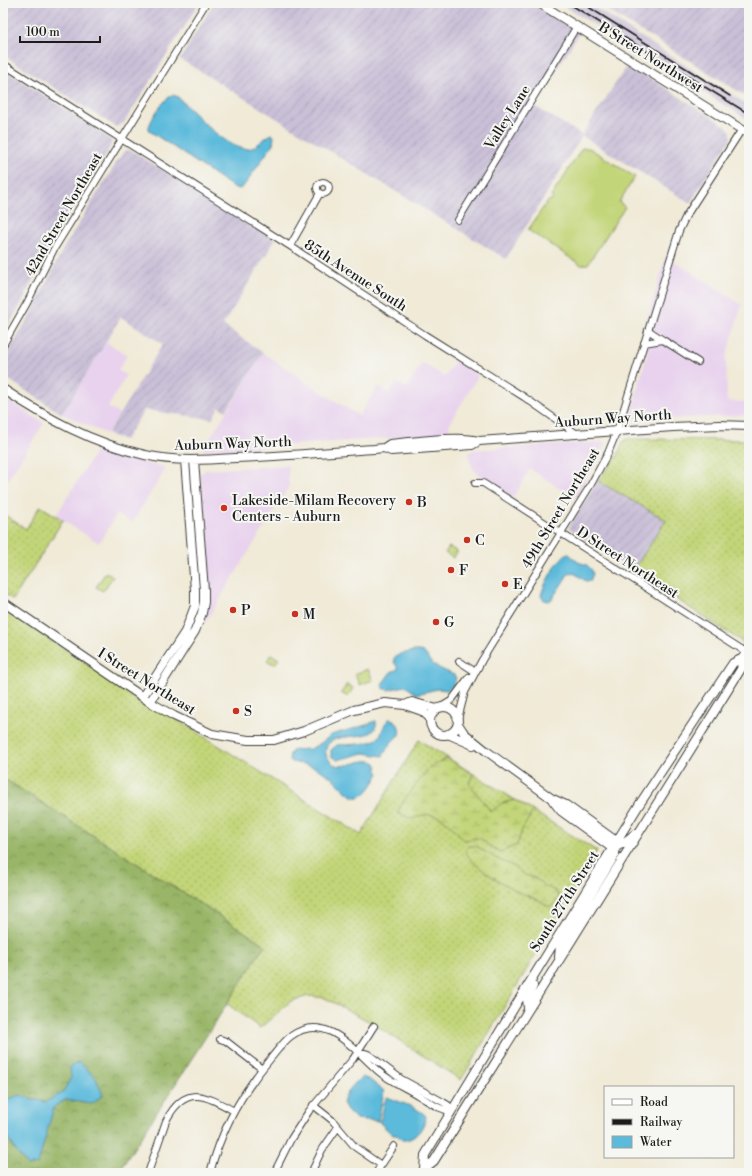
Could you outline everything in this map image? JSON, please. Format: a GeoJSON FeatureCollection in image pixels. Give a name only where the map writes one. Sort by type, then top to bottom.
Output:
{"type":"FeatureCollection","features":[{"type":"Feature","properties":{"kind":"main road","name":"B Street Northwest"},"geometry":{"type":"LineString","coordinates":[[539,3],[745,131]]}},
{"type":"Feature","properties":{"kind":"main road","name":"Auburn Way North"},"geometry":{"type":"LineString","coordinates":[[3,389],[74,431],[105,444],[146,456],[194,460],[385,449],[391,451],[472,445],[479,441]]}},
{"type":"Feature","properties":{"kind":"main road","name":"Auburn Way North"},"geometry":{"type":"LineString","coordinates":[[385,449],[390,444],[471,438],[479,441],[673,427],[713,425],[749,426]]}},
{"type":"Feature","properties":{"kind":"main road"},"geometry":{"type":"LineString","coordinates":[[142,696],[185,632],[195,606],[185,460]]}},
{"type":"Feature","properties":{"kind":"main road"},"geometry":{"type":"LineString","coordinates":[[150,702],[195,632],[202,613],[204,590],[194,460]]}},
{"type":"Feature","properties":{"kind":"main road","name":"I Street Northeast"},"geometry":{"type":"LineString","coordinates":[[3,602],[150,702],[174,716],[212,734],[248,740],[274,740],[304,731],[354,710],[385,704],[405,705],[422,711],[430,718]]}},
{"type":"Feature","properties":{"kind":"main road","name":"South 277th Street"},"geometry":{"type":"LineString","coordinates":[[423,1171],[434,1160],[740,669],[746,652]]}},
{"type":"Feature","properties":{"kind":"main road","name":"South 277th Street"},"geometry":{"type":"LineString","coordinates":[[423,1171],[425,1155],[538,968],[669,759],[733,664],[746,652]]}},
{"type":"Feature","properties":{"kind":"main road","name":"I Street Northeast"},"geometry":{"type":"LineString","coordinates":[[405,705],[412,702],[439,708]]}},
{"type":"Feature","properties":{"kind":"main road"},"geometry":{"type":"LineString","coordinates":[[458,722],[452,732],[443,735],[435,732],[430,724],[430,718],[433,712],[439,708],[450,708],[457,715],[458,722],[464,733],[551,798],[561,810],[615,845]]}},
{"type":"Feature","properties":{"kind":"main road"},"geometry":{"type":"LineString","coordinates":[[448,734],[485,750]]}},
{"type":"Feature","properties":{"kind":"main road"},"geometry":{"type":"LineString","coordinates":[[615,845],[630,838],[643,824]]}},
{"type":"Feature","properties":{"kind":"main road"},"geometry":{"type":"LineString","coordinates":[[558,961],[560,946],[615,855],[615,845]]}},
{"type":"Feature","properties":{"kind":"main road"},"geometry":{"type":"LineString","coordinates":[[528,1008],[527,999],[535,983],[538,968]]}},
{"type":"Feature","properties":{"kind":"main road"},"geometry":{"type":"LineString","coordinates":[[434,1160],[436,1150],[450,1122],[452,1111],[460,1106],[491,1058],[502,1049]]}},
{"type":"Feature","properties":{"kind":"street","name":"42nd Street Northeast"},"geometry":{"type":"LineString","coordinates":[[3,345],[27,303],[54,249],[121,138],[206,3]]}},
{"type":"Feature","properties":{"kind":"street","name":"Valley Lane"},"geometry":{"type":"LineString","coordinates":[[458,220],[577,26]]}},
{"type":"Feature","properties":{"kind":"street","name":"85th Avenue South"},"geometry":{"type":"LineString","coordinates":[[3,64],[290,246],[425,335],[524,397],[578,434]]}},
{"type":"Feature","properties":{"kind":"street","name":"49th Street Northeast"},"geometry":{"type":"LineString","coordinates":[[458,722],[465,692],[482,660],[590,486],[608,453],[617,431],[674,244],[686,216],[745,131]]}},
{"type":"Feature","properties":{"kind":"street"},"geometry":{"type":"LineString","coordinates":[[290,246],[320,193]]}},
{"type":"Feature","properties":{"kind":"street"},"geometry":{"type":"LineString","coordinates":[[648,330],[698,362]]}},
{"type":"Feature","properties":{"kind":"street"},"geometry":{"type":"LineString","coordinates":[[644,343],[663,340]]}},
{"type":"Feature","properties":{"kind":"street","name":"D Street Northeast"},"geometry":{"type":"LineString","coordinates":[[475,483],[483,483],[746,652]]}},
{"type":"Feature","properties":{"kind":"street","name":"49th Street Northeast"},"geometry":{"type":"LineString","coordinates":[[439,708],[447,704],[456,696],[482,660]]}},
{"type":"Feature","properties":{"kind":"street"},"geometry":{"type":"LineString","coordinates":[[459,661],[474,671]]}},
{"type":"Feature","properties":{"kind":"street"},"geometry":{"type":"LineString","coordinates":[[274,1173],[291,1139],[313,1104],[358,1051],[374,1026]]}},
{"type":"Feature","properties":{"kind":"street"},"geometry":{"type":"LineString","coordinates":[[210,1173],[215,1153],[234,1111],[262,1069],[291,1036],[308,1028],[316,1027],[330,1031],[358,1051],[367,1061],[394,1083],[418,1095],[442,1110],[452,1111]]}},
{"type":"Feature","properties":{"kind":"street"},"geometry":{"type":"LineString","coordinates":[[220,1039],[226,1041],[262,1069]]}},
{"type":"Feature","properties":{"kind":"street"},"geometry":{"type":"LineString","coordinates":[[148,1173],[166,1120],[180,1102],[196,1096],[203,1096],[212,1099],[234,1111]]}},
{"type":"Feature","properties":{"kind":"street"},"geometry":{"type":"LineString","coordinates":[[313,1104],[332,1120],[355,1147],[381,1165]]}},
{"type":"Feature","properties":{"kind":"street"},"geometry":{"type":"LineString","coordinates":[[311,1173],[322,1150],[338,1127]]}},
{"type":"Feature","properties":{"kind":"street"},"geometry":{"type":"LineString","coordinates":[[376,1173],[394,1146]]}},
{"type":"Feature","properties":{"kind":"shaded area"},"geometry":{"type":"Polygon","coordinates":[[[3,3],[199,3],[124,123],[116,127],[3,55],[3,3]]]}},
{"type":"Feature","properties":{"kind":"shaded area"},"geometry":{"type":"Polygon","coordinates":[[[214,3],[530,3],[552,17],[581,30],[534,106],[582,135],[628,64],[727,127],[731,132],[731,138],[690,203],[582,136],[506,259],[180,59],[214,3]]]}},
{"type":"Feature","properties":{"kind":"shaded area"},"geometry":{"type":"Polygon","coordinates":[[[559,3],[588,3],[749,106],[749,120],[559,3]]]}},
{"type":"Feature","properties":{"kind":"shaded area"},"geometry":{"type":"Polygon","coordinates":[[[595,3],[749,3],[749,98],[669,48],[595,3]]]}},
{"type":"Feature","properties":{"kind":"shaded area"},"geometry":{"type":"Polygon","coordinates":[[[3,69],[108,137],[112,142],[42,259],[22,303],[3,333],[3,69]]]}},
{"type":"Feature","properties":{"kind":"shaded area"},"geometry":{"type":"Polygon","coordinates":[[[126,150],[132,151],[275,240],[223,325],[263,353],[226,411],[219,407],[212,419],[144,410],[125,440],[107,434],[163,344],[121,317],[62,414],[3,376],[3,361],[34,309],[63,249],[123,152],[126,150]]]}},
{"type":"Feature","properties":{"kind":"shaded area"},"geometry":{"type":"Polygon","coordinates":[[[666,256],[742,305],[726,357],[727,401],[749,402],[749,415],[638,420],[633,417],[632,413],[636,394],[648,351],[640,345],[666,256]]]}},
{"type":"Feature","properties":{"kind":"shaded area"},"geometry":{"type":"Polygon","coordinates":[[[106,342],[127,355],[118,370],[126,375],[108,407],[119,414],[107,434],[62,414],[106,342]]]}},
{"type":"Feature","properties":{"kind":"shaded area"},"geometry":{"type":"Polygon","coordinates":[[[263,353],[359,416],[378,386],[389,393],[396,382],[407,388],[422,363],[445,377],[455,361],[478,376],[450,422],[448,434],[202,451],[263,353]]]}},
{"type":"Feature","properties":{"kind":"shaded area"},"geometry":{"type":"Polygon","coordinates":[[[3,397],[44,423],[3,487],[3,397]]]}},
{"type":"Feature","properties":{"kind":"shaded area"},"geometry":{"type":"Polygon","coordinates":[[[605,443],[604,447],[575,498],[530,469],[513,498],[481,478],[470,463],[469,453],[473,450],[605,443]]]}},
{"type":"Feature","properties":{"kind":"shaded area"},"geometry":{"type":"Polygon","coordinates":[[[97,449],[113,456],[164,467],[162,475],[132,523],[117,514],[99,543],[56,516],[97,449]]]}},
{"type":"Feature","properties":{"kind":"shaded area"},"geometry":{"type":"Polygon","coordinates":[[[288,465],[289,486],[205,623],[209,586],[200,474],[205,470],[288,465]]]}},
{"type":"Feature","properties":{"kind":"shaded area"},"geometry":{"type":"Polygon","coordinates":[[[598,481],[666,520],[633,571],[568,528],[598,481]]]}},
{"type":"Feature","properties":{"kind":"green space"},"geometry":{"type":"Polygon","coordinates":[[[582,148],[589,148],[635,177],[619,202],[625,207],[588,264],[581,265],[528,230],[547,202],[553,199],[551,197],[582,148]]]}},
{"type":"Feature","properties":{"kind":"green space"},"geometry":{"type":"Polygon","coordinates":[[[627,439],[749,440],[749,635],[744,643],[633,571],[666,520],[598,481],[618,455],[623,442],[627,439]]]}},
{"type":"Feature","properties":{"kind":"green space"},"geometry":{"type":"Polygon","coordinates":[[[40,506],[63,520],[13,600],[3,593],[3,514],[26,529],[40,506]]]}},
{"type":"Feature","properties":{"kind":"green space"},"geometry":{"type":"Polygon","coordinates":[[[449,547],[458,552],[453,558],[445,553],[449,547]]]}},
{"type":"Feature","properties":{"kind":"green space"},"geometry":{"type":"Polygon","coordinates":[[[106,572],[113,577],[103,591],[96,587],[106,572]]]}},
{"type":"Feature","properties":{"kind":"green space"},"geometry":{"type":"Polygon","coordinates":[[[3,610],[361,835],[419,740],[597,851],[461,1080],[372,1023],[325,998],[309,996],[291,1001],[260,1028],[226,1003],[265,945],[3,778],[3,610]]]}},
{"type":"Feature","properties":{"kind":"green space"},"geometry":{"type":"Polygon","coordinates":[[[271,654],[279,659],[275,664],[267,661],[271,654]]]}},
{"type":"Feature","properties":{"kind":"green space"},"geometry":{"type":"Polygon","coordinates":[[[368,669],[373,680],[360,685],[355,674],[368,669]]]}},
{"type":"Feature","properties":{"kind":"green space"},"geometry":{"type":"Polygon","coordinates":[[[347,684],[353,688],[348,697],[341,693],[347,684]]]}},
{"type":"Feature","properties":{"kind":"green space"},"geometry":{"type":"Polygon","coordinates":[[[447,758],[473,774],[469,783],[491,812],[502,803],[515,800],[533,811],[522,830],[517,845],[500,852],[480,838],[464,840],[453,827],[441,818],[428,815],[412,819],[397,813],[405,799],[428,769],[447,758]]]}},
{"type":"Feature","properties":{"kind":"green space"},"geometry":{"type":"Polygon","coordinates":[[[3,778],[265,945],[118,1173],[3,1173],[3,778]]]}},
{"type":"Feature","properties":{"kind":"green space"},"geometry":{"type":"Polygon","coordinates":[[[470,846],[476,846],[497,859],[513,866],[525,875],[535,878],[545,886],[557,892],[559,897],[551,907],[509,887],[480,868],[474,862],[466,851],[470,846]]]}},
{"type":"Feature","properties":{"kind":"water"},"geometry":{"type":"Polygon","coordinates":[[[173,95],[178,97],[212,130],[223,139],[234,145],[244,149],[252,148],[270,135],[272,134],[274,136],[273,144],[243,187],[239,189],[233,187],[148,130],[151,121],[158,110],[169,97],[173,95]]]}},
{"type":"Feature","properties":{"kind":"water"},"geometry":{"type":"Polygon","coordinates":[[[569,554],[578,562],[587,565],[591,569],[593,574],[590,581],[586,581],[576,574],[569,573],[552,599],[549,601],[543,599],[541,596],[547,580],[562,557],[569,554]]]}},
{"type":"Feature","properties":{"kind":"water"},"geometry":{"type":"Polygon","coordinates":[[[415,651],[425,653],[431,663],[454,675],[456,678],[453,686],[447,690],[437,689],[417,694],[405,686],[388,690],[383,688],[382,684],[391,672],[398,669],[394,662],[394,658],[400,654],[415,651]]]}},
{"type":"Feature","properties":{"kind":"water"},"geometry":{"type":"Polygon","coordinates":[[[389,719],[396,722],[399,727],[399,735],[388,747],[383,756],[364,753],[337,760],[331,756],[331,750],[337,745],[366,743],[377,739],[389,719]]]}},
{"type":"Feature","properties":{"kind":"water"},"geometry":{"type":"Polygon","coordinates":[[[375,721],[375,728],[370,733],[336,739],[329,743],[326,750],[327,757],[332,763],[338,766],[364,761],[376,763],[378,768],[376,769],[379,773],[370,788],[363,795],[357,797],[351,795],[333,779],[321,771],[312,766],[289,760],[290,754],[293,750],[310,749],[331,735],[375,721]]]}},
{"type":"Feature","properties":{"kind":"water"},"geometry":{"type":"Polygon","coordinates":[[[79,1062],[96,1078],[103,1095],[92,1104],[65,1100],[54,1107],[38,1164],[27,1166],[3,1130],[3,1101],[19,1095],[45,1102],[62,1093],[71,1078],[70,1067],[79,1062]]]}},
{"type":"Feature","properties":{"kind":"water"},"geometry":{"type":"Polygon","coordinates":[[[362,1077],[370,1080],[384,1091],[378,1121],[356,1119],[347,1110],[343,1103],[350,1088],[362,1077]]]}},
{"type":"Feature","properties":{"kind":"water"},"geometry":{"type":"Polygon","coordinates":[[[387,1097],[413,1108],[426,1116],[421,1129],[415,1136],[407,1140],[402,1140],[397,1135],[393,1135],[379,1122],[387,1097]]]}},
{"type":"Feature","properties":{"kind":"railway"},"geometry":{"type":"LineString","coordinates":[[568,3],[749,114]]}},
{"type":"Feature","properties":{"kind":"railway"},"geometry":{"type":"LineString","coordinates":[[582,3],[730,96]]}},
{"type":"Feature","properties":{"kind":"place","name":"B"},"geometry":{"type":"Point","coordinates":[409,502]}},
{"type":"Feature","properties":{"kind":"place","name":"Lakeside-Milam Recovery Centers - Auburn"},"geometry":{"type":"Point","coordinates":[224,508]}},
{"type":"Feature","properties":{"kind":"place","name":"C"},"geometry":{"type":"Point","coordinates":[467,540]}},
{"type":"Feature","properties":{"kind":"place","name":"F"},"geometry":{"type":"Point","coordinates":[451,570]}},
{"type":"Feature","properties":{"kind":"place","name":"E"},"geometry":{"type":"Point","coordinates":[505,584]}},
{"type":"Feature","properties":{"kind":"place","name":"P"},"geometry":{"type":"Point","coordinates":[233,610]}},
{"type":"Feature","properties":{"kind":"place","name":"M"},"geometry":{"type":"Point","coordinates":[295,614]}},
{"type":"Feature","properties":{"kind":"place","name":"G"},"geometry":{"type":"Point","coordinates":[436,622]}},
{"type":"Feature","properties":{"kind":"place","name":"S"},"geometry":{"type":"Point","coordinates":[236,711]}}]}
